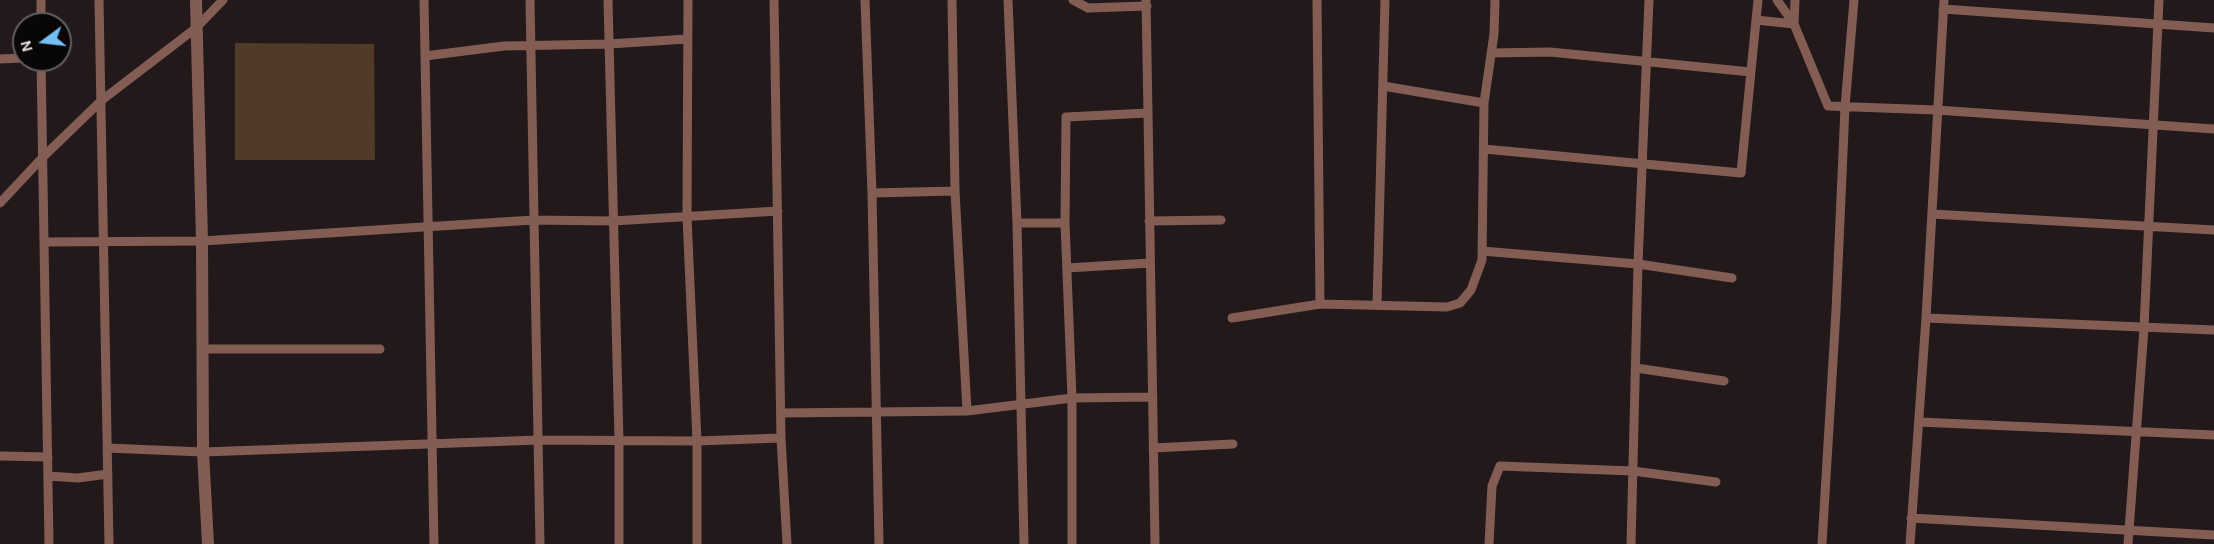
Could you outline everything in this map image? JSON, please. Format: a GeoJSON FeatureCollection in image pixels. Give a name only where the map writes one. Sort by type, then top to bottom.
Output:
{"type":"FeatureCollection","features":[{"type":"Feature","properties":{"kind":"street"},"geometry":{"type":"LineString","coordinates":[[99,0],[109,544]]}},
{"type":"Feature","properties":{"kind":"street"},"geometry":{"type":"LineString","coordinates":[[196,0],[202,241],[203,452],[208,544]]}},
{"type":"Feature","properties":{"kind":"street"},"geometry":{"type":"LineString","coordinates":[[0,203],[43,157],[102,100],[196,28],[223,0]]}},
{"type":"Feature","properties":{"kind":"street"},"geometry":{"type":"LineString","coordinates":[[424,0],[434,544]]}},
{"type":"Feature","properties":{"kind":"street"},"geometry":{"type":"LineString","coordinates":[[530,0],[540,544]]}},
{"type":"Feature","properties":{"kind":"street"},"geometry":{"type":"LineString","coordinates":[[608,0],[619,440],[619,544]]}},
{"type":"Feature","properties":{"kind":"street"},"geometry":{"type":"LineString","coordinates":[[688,0],[687,217],[697,441],[697,544]]}},
{"type":"Feature","properties":{"kind":"street"},"geometry":{"type":"LineString","coordinates":[[774,0],[782,438],[787,544]]}},
{"type":"Feature","properties":{"kind":"street"},"geometry":{"type":"LineString","coordinates":[[865,0],[872,193],[879,544]]}},
{"type":"Feature","properties":{"kind":"street"},"geometry":{"type":"LineString","coordinates":[[952,0],[956,191],[967,411]]}},
{"type":"Feature","properties":{"kind":"street"},"geometry":{"type":"LineString","coordinates":[[1008,0],[1017,223],[1024,544]]}},
{"type":"Feature","properties":{"kind":"street"},"geometry":{"type":"LineString","coordinates":[[1073,0],[1088,8],[1147,3],[1155,544]]}},
{"type":"Feature","properties":{"kind":"street"},"geometry":{"type":"LineString","coordinates":[[1317,0],[1320,304]]}},
{"type":"Feature","properties":{"kind":"street"},"geometry":{"type":"LineString","coordinates":[[1377,306],[1385,0]]}},
{"type":"Feature","properties":{"kind":"street"},"geometry":{"type":"LineString","coordinates":[[1232,318],[1320,304],[1447,307],[1460,303],[1472,290],[1482,260],[1484,103],[1495,0]]}},
{"type":"Feature","properties":{"kind":"street"},"geometry":{"type":"LineString","coordinates":[[1631,544],[1638,264],[1649,0]]}},
{"type":"Feature","properties":{"kind":"street"},"geometry":{"type":"LineString","coordinates":[[1484,149],[1741,173],[1758,0]]}},
{"type":"Feature","properties":{"kind":"street"},"geometry":{"type":"LineString","coordinates":[[1777,0],[1794,24],[1828,106],[1936,110],[2214,129]]}},
{"type":"Feature","properties":{"kind":"street"},"geometry":{"type":"LineString","coordinates":[[1794,24],[1795,0]]}},
{"type":"Feature","properties":{"kind":"street"},"geometry":{"type":"LineString","coordinates":[[1822,544],[1845,107],[1854,0]]}},
{"type":"Feature","properties":{"kind":"street"},"geometry":{"type":"LineString","coordinates":[[2128,544],[2144,328],[2159,0]]}},
{"type":"Feature","properties":{"kind":"street"},"geometry":{"type":"LineString","coordinates":[[1910,544],[1944,5],[2214,28]]}},
{"type":"Feature","properties":{"kind":"street"},"geometry":{"type":"LineString","coordinates":[[1756,20],[1794,24]]}},
{"type":"Feature","properties":{"kind":"street"},"geometry":{"type":"LineString","coordinates":[[425,56],[470,49],[687,39]]}},
{"type":"Feature","properties":{"kind":"street"},"geometry":{"type":"LineString","coordinates":[[1491,53],[1550,52],[1751,72]]}},
{"type":"Feature","properties":{"kind":"street"},"geometry":{"type":"LineString","coordinates":[[41,72],[49,544]]}},
{"type":"Feature","properties":{"kind":"street"},"geometry":{"type":"LineString","coordinates":[[1383,86],[1484,103]]}},
{"type":"Feature","properties":{"kind":"street"},"geometry":{"type":"LineString","coordinates":[[1072,544],[1071,398],[1065,223],[1066,117],[1148,113]]}},
{"type":"Feature","properties":{"kind":"street"},"geometry":{"type":"LineString","coordinates":[[872,193],[956,191]]}},
{"type":"Feature","properties":{"kind":"street"},"geometry":{"type":"LineString","coordinates":[[44,242],[202,241],[534,220],[614,221],[778,211]]}},
{"type":"Feature","properties":{"kind":"street"},"geometry":{"type":"LineString","coordinates":[[1932,214],[2214,230]]}},
{"type":"Feature","properties":{"kind":"street"},"geometry":{"type":"LineString","coordinates":[[1149,221],[1221,220]]}},
{"type":"Feature","properties":{"kind":"street"},"geometry":{"type":"LineString","coordinates":[[1017,223],[1065,223]]}},
{"type":"Feature","properties":{"kind":"street"},"geometry":{"type":"LineString","coordinates":[[1482,251],[1638,264],[1732,278]]}},
{"type":"Feature","properties":{"kind":"street"},"geometry":{"type":"LineString","coordinates":[[1067,268],[1150,263]]}},
{"type":"Feature","properties":{"kind":"street"},"geometry":{"type":"LineString","coordinates":[[1926,318],[2214,330]]}},
{"type":"Feature","properties":{"kind":"street"},"geometry":{"type":"LineString","coordinates":[[203,349],[380,349]]}},
{"type":"Feature","properties":{"kind":"street"},"geometry":{"type":"LineString","coordinates":[[1636,368],[1724,381]]}},
{"type":"Feature","properties":{"kind":"street"},"geometry":{"type":"LineString","coordinates":[[782,413],[967,411],[1071,398],[1153,397]]}},
{"type":"Feature","properties":{"kind":"street"},"geometry":{"type":"LineString","coordinates":[[1918,422],[2214,435]]}},
{"type":"Feature","properties":{"kind":"street"},"geometry":{"type":"LineString","coordinates":[[107,448],[203,452],[539,440],[697,441],[782,438]]}},
{"type":"Feature","properties":{"kind":"street"},"geometry":{"type":"LineString","coordinates":[[1153,448],[1233,444]]}},
{"type":"Feature","properties":{"kind":"street"},"geometry":{"type":"LineString","coordinates":[[0,456],[48,457]]}},
{"type":"Feature","properties":{"kind":"street"},"geometry":{"type":"LineString","coordinates":[[1489,544],[1492,486],[1500,466],[1633,471],[1716,482]]}},
{"type":"Feature","properties":{"kind":"street"},"geometry":{"type":"LineString","coordinates":[[48,476],[78,478],[108,474]]}},
{"type":"Feature","properties":{"kind":"street"},"geometry":{"type":"LineString","coordinates":[[1911,518],[2214,535]]}},
{"type":"Feature","properties":{"kind":"shaded area"},"geometry":{"type":"Polygon","coordinates":[[[235,43],[374,44],[375,160],[235,160],[235,43]]]}}]}
